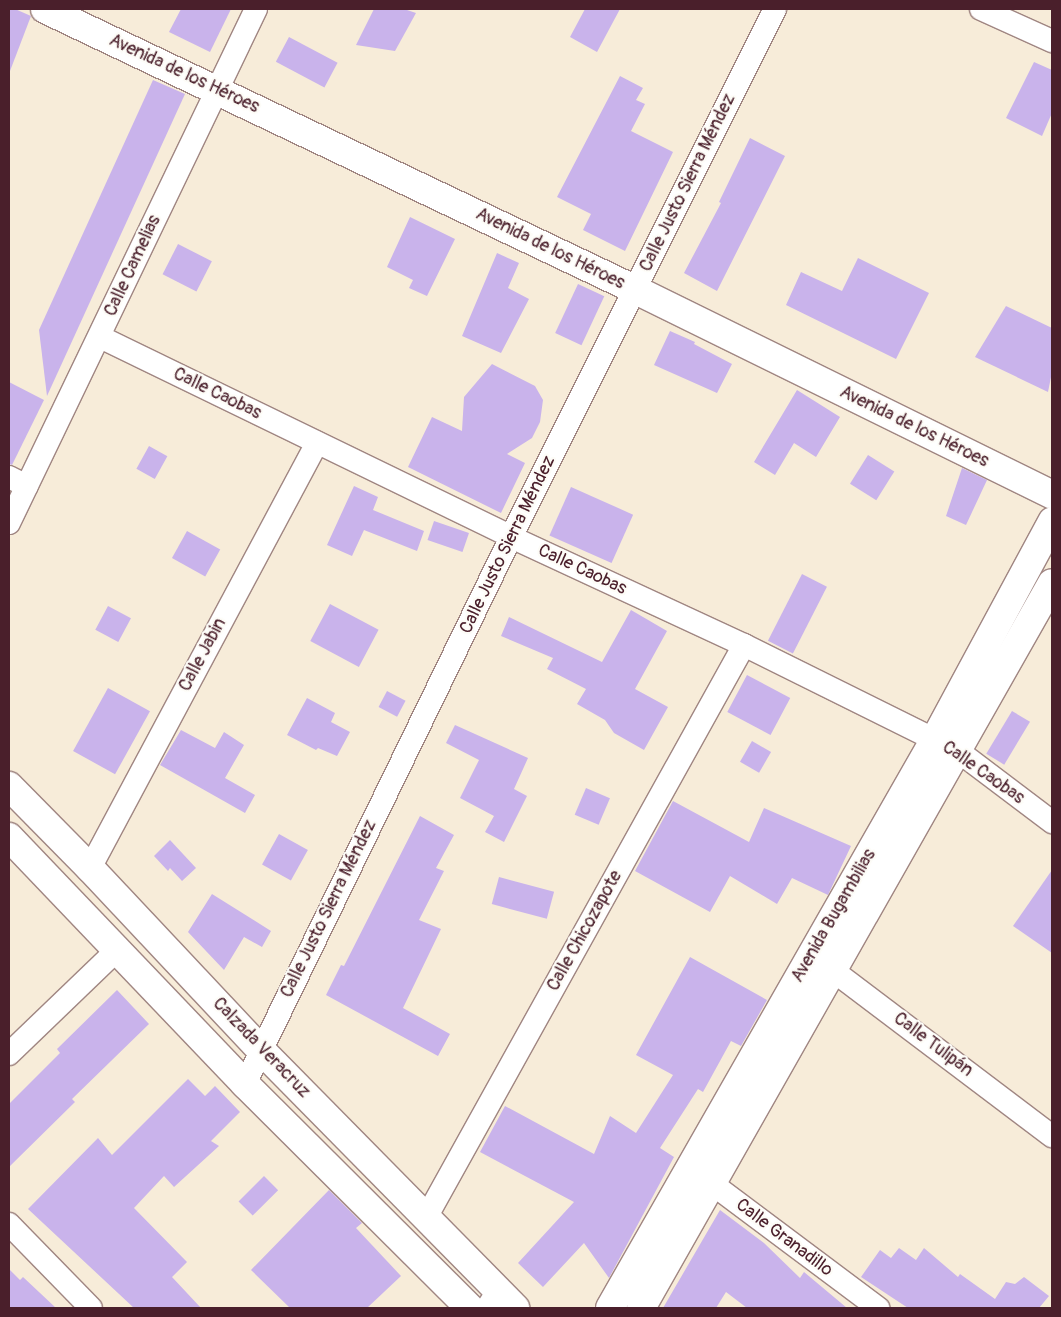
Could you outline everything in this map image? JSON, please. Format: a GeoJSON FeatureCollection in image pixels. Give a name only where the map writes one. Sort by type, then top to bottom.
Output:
{"type":"FeatureCollection","features":[{"type":"Feature","properties":{"kind":"main road","name":"Avenida de los Héroes"},"geometry":{"type":"LineString","coordinates":[[45,9],[636,290],[1052,495]]}},
{"type":"Feature","properties":{"kind":"main road","name":"Avenida Bugambilias"},"geometry":{"type":"LineString","coordinates":[[946,745],[1052,522]]}},
{"type":"Feature","properties":{"kind":"main road","name":"Avenida Bugambilias"},"geometry":{"type":"LineString","coordinates":[[641,1308],[711,1184],[822,962],[946,745],[1052,583]]}},
{"type":"Feature","properties":{"kind":"main road","name":"Calzada Veracruz"},"geometry":{"type":"LineString","coordinates":[[9,786],[90,868],[260,1050],[426,1216],[500,1303]]}},
{"type":"Feature","properties":{"kind":"main road","name":"Calzada Veracruz"},"geometry":{"type":"LineString","coordinates":[[9,837],[245,1084],[470,1308]]}},
{"type":"Feature","properties":{"kind":"main road","name":"Avenida Bugambilias"},"geometry":{"type":"LineString","coordinates":[[610,1308],[689,1167],[822,962]]}},
{"type":"Feature","properties":{"kind":"street","name":"Calle Camelias"},"geometry":{"type":"LineString","coordinates":[[11,514],[18,482],[100,337],[256,9]]}},
{"type":"Feature","properties":{"kind":"street","name":"Calle Justo Sierra Méndez"},"geometry":{"type":"LineString","coordinates":[[245,1084],[511,537],[775,9]]}},
{"type":"Feature","properties":{"kind":"street"},"geometry":{"type":"LineString","coordinates":[[981,9],[1052,41]]}},
{"type":"Feature","properties":{"kind":"street","name":"Calle Caobas"},"geometry":{"type":"LineString","coordinates":[[100,337],[511,537],[744,645],[946,745],[1052,822]]}},
{"type":"Feature","properties":{"kind":"street","name":"Calle Jabin"},"geometry":{"type":"LineString","coordinates":[[90,868],[317,443]]}},
{"type":"Feature","properties":{"kind":"street","name":"Calle Chicozapote"},"geometry":{"type":"LineString","coordinates":[[426,1216],[744,645]]}},
{"type":"Feature","properties":{"kind":"street"},"geometry":{"type":"LineString","coordinates":[[9,1054],[118,950]]}},
{"type":"Feature","properties":{"kind":"street","name":"Calle Tulipán"},"geometry":{"type":"LineString","coordinates":[[822,962],[1052,1136]]}},
{"type":"Feature","properties":{"kind":"street","name":"Calle Granadillo"},"geometry":{"type":"LineString","coordinates":[[689,1167],[878,1308]]}},
{"type":"Feature","properties":{"kind":"street"},"geometry":{"type":"LineString","coordinates":[[9,1224],[91,1308]]}},
{"type":"Feature","properties":{"kind":"building"},"geometry":{"type":"Polygon","coordinates":[[[9,9],[15,9],[31,16],[10,71],[9,9]]]}},
{"type":"Feature","properties":{"kind":"building"},"geometry":{"type":"Polygon","coordinates":[[[181,9],[231,9],[210,52],[169,32],[181,9]]]}},
{"type":"Feature","properties":{"kind":"building"},"geometry":{"type":"Polygon","coordinates":[[[374,9],[404,9],[416,13],[395,51],[356,45],[374,9]]]}},
{"type":"Feature","properties":{"kind":"building"},"geometry":{"type":"Polygon","coordinates":[[[585,9],[620,9],[597,52],[570,37],[585,9]]]}},
{"type":"Feature","properties":{"kind":"building"},"geometry":{"type":"Polygon","coordinates":[[[289,37],[338,63],[324,88],[276,62],[289,37]]]}},
{"type":"Feature","properties":{"kind":"building"},"geometry":{"type":"Polygon","coordinates":[[[1034,62],[1052,70],[1052,113],[1042,136],[1006,118],[1034,62]]]}},
{"type":"Feature","properties":{"kind":"building"},"geometry":{"type":"Polygon","coordinates":[[[620,76],[643,88],[636,100],[645,104],[631,131],[673,152],[625,251],[583,230],[591,214],[557,197],[620,76]]]}},
{"type":"Feature","properties":{"kind":"building"},"geometry":{"type":"Polygon","coordinates":[[[153,80],[185,94],[47,396],[39,330],[153,80]]]}},
{"type":"Feature","properties":{"kind":"building"},"geometry":{"type":"Polygon","coordinates":[[[750,138],[785,156],[717,291],[684,273],[721,203],[719,202],[750,138]]]}},
{"type":"Feature","properties":{"kind":"building"},"geometry":{"type":"Polygon","coordinates":[[[410,217],[455,239],[427,296],[409,288],[413,280],[387,267],[410,217]]]}},
{"type":"Feature","properties":{"kind":"building"},"geometry":{"type":"Polygon","coordinates":[[[178,244],[212,261],[196,292],[163,274],[178,244]]]}},
{"type":"Feature","properties":{"kind":"building"},"geometry":{"type":"Polygon","coordinates":[[[497,253],[519,263],[508,288],[529,299],[501,353],[462,336],[497,253]]]}},
{"type":"Feature","properties":{"kind":"building"},"geometry":{"type":"Polygon","coordinates":[[[858,258],[929,293],[896,359],[786,305],[801,272],[842,291],[858,258]]]}},
{"type":"Feature","properties":{"kind":"building"},"geometry":{"type":"Polygon","coordinates":[[[578,284],[604,296],[581,345],[555,333],[578,284]]]}},
{"type":"Feature","properties":{"kind":"building"},"geometry":{"type":"Polygon","coordinates":[[[1006,306],[1052,328],[1052,372],[1048,392],[975,357],[1006,306]]]}},
{"type":"Feature","properties":{"kind":"building"},"geometry":{"type":"Polygon","coordinates":[[[670,331],[695,342],[694,344],[732,364],[717,393],[654,365],[670,331]]]}},
{"type":"Feature","properties":{"kind":"building"},"geometry":{"type":"Polygon","coordinates":[[[492,364],[535,386],[543,400],[540,422],[532,438],[507,454],[525,463],[501,513],[408,467],[432,417],[462,431],[464,397],[492,364]]]}},
{"type":"Feature","properties":{"kind":"building"},"geometry":{"type":"Polygon","coordinates":[[[9,382],[44,400],[12,465],[9,464],[9,382]]]}},
{"type":"Feature","properties":{"kind":"building"},"geometry":{"type":"Polygon","coordinates":[[[797,390],[840,417],[816,457],[794,443],[775,475],[754,462],[797,390]]]}},
{"type":"Feature","properties":{"kind":"building"},"geometry":{"type":"Polygon","coordinates":[[[149,446],[167,456],[155,479],[136,469],[149,446]]]}},
{"type":"Feature","properties":{"kind":"building"},"geometry":{"type":"Polygon","coordinates":[[[868,455],[894,471],[876,500],[850,484],[868,455]]]}},
{"type":"Feature","properties":{"kind":"building"},"geometry":{"type":"Polygon","coordinates":[[[962,468],[987,480],[966,525],[946,516],[962,468]]]}},
{"type":"Feature","properties":{"kind":"building"},"geometry":{"type":"Polygon","coordinates":[[[354,486],[378,497],[373,510],[424,531],[417,551],[364,530],[352,556],[327,545],[354,486]]]}},
{"type":"Feature","properties":{"kind":"building"},"geometry":{"type":"Polygon","coordinates":[[[571,487],[633,515],[612,563],[549,535],[571,487]]]}},
{"type":"Feature","properties":{"kind":"building"},"geometry":{"type":"Polygon","coordinates":[[[434,521],[469,533],[462,552],[427,540],[434,521]]]}},
{"type":"Feature","properties":{"kind":"building"},"geometry":{"type":"Polygon","coordinates":[[[187,531],[220,549],[205,577],[172,558],[187,531]]]}},
{"type":"Feature","properties":{"kind":"building"},"geometry":{"type":"Polygon","coordinates":[[[802,574],[827,587],[793,654],[768,641],[802,574]]]}},
{"type":"Feature","properties":{"kind":"building"},"geometry":{"type":"Polygon","coordinates":[[[330,604],[379,630],[359,667],[310,641],[330,604]]]}},
{"type":"Feature","properties":{"kind":"building"},"geometry":{"type":"Polygon","coordinates":[[[108,606],[131,618],[118,642],[95,630],[108,606]]]}},
{"type":"Feature","properties":{"kind":"building"},"geometry":{"type":"Polygon","coordinates":[[[631,610],[667,631],[635,689],[668,707],[644,750],[614,733],[605,720],[577,704],[586,689],[547,669],[553,658],[501,636],[509,617],[602,662],[631,610]]]}},
{"type":"Feature","properties":{"kind":"building"},"geometry":{"type":"Polygon","coordinates":[[[747,675],[790,698],[771,735],[727,712],[747,675]]]}},
{"type":"Feature","properties":{"kind":"building"},"geometry":{"type":"Polygon","coordinates":[[[108,688],[150,711],[115,774],[73,751],[108,688]]]}},
{"type":"Feature","properties":{"kind":"building"},"geometry":{"type":"Polygon","coordinates":[[[387,691],[406,701],[397,717],[379,707],[387,691]]]}},
{"type":"Feature","properties":{"kind":"building"},"geometry":{"type":"Polygon","coordinates":[[[307,698],[335,713],[331,722],[350,732],[337,756],[318,748],[316,750],[287,735],[307,698]]]}},
{"type":"Feature","properties":{"kind":"building"},"geometry":{"type":"Polygon","coordinates":[[[1012,711],[1030,722],[1004,765],[986,754],[1012,711]]]}},
{"type":"Feature","properties":{"kind":"building"},"geometry":{"type":"Polygon","coordinates":[[[455,725],[528,758],[514,789],[527,796],[504,842],[485,832],[494,816],[460,798],[479,760],[446,743],[455,725]]]}},
{"type":"Feature","properties":{"kind":"building"},"geometry":{"type":"Polygon","coordinates":[[[181,730],[215,748],[224,732],[244,745],[225,778],[255,795],[245,813],[160,765],[181,730]]]}},
{"type":"Feature","properties":{"kind":"building"},"geometry":{"type":"Polygon","coordinates":[[[752,741],[771,752],[759,773],[740,762],[752,741]]]}},
{"type":"Feature","properties":{"kind":"building"},"geometry":{"type":"Polygon","coordinates":[[[586,788],[610,798],[599,825],[575,815],[586,788]]]}},
{"type":"Feature","properties":{"kind":"building"},"geometry":{"type":"Polygon","coordinates":[[[673,801],[749,842],[764,808],[851,846],[828,895],[792,878],[777,904],[730,876],[710,912],[635,871],[673,801]]]}},
{"type":"Feature","properties":{"kind":"building"},"geometry":{"type":"Polygon","coordinates":[[[420,816],[454,835],[436,868],[444,871],[419,920],[441,929],[403,1008],[450,1034],[438,1056],[326,995],[341,965],[344,966],[420,816]]]}},
{"type":"Feature","properties":{"kind":"building"},"geometry":{"type":"Polygon","coordinates":[[[279,834],[308,850],[291,881],[262,865],[279,834]]]}},
{"type":"Feature","properties":{"kind":"building"},"geometry":{"type":"Polygon","coordinates":[[[170,840],[196,868],[182,881],[170,868],[168,871],[154,856],[170,840]]]}},
{"type":"Feature","properties":{"kind":"building"},"geometry":{"type":"Polygon","coordinates":[[[1052,870],[1052,953],[1013,926],[1052,870]]]}},
{"type":"Feature","properties":{"kind":"building"},"geometry":{"type":"Polygon","coordinates":[[[499,877],[554,892],[547,919],[492,904],[499,877]]]}},
{"type":"Feature","properties":{"kind":"building"},"geometry":{"type":"Polygon","coordinates":[[[212,894],[271,931],[262,947],[244,937],[224,970],[188,932],[212,894]]]}},
{"type":"Feature","properties":{"kind":"building"},"geometry":{"type":"Polygon","coordinates":[[[690,957],[767,1000],[741,1046],[731,1041],[703,1092],[698,1089],[660,1148],[674,1157],[609,1278],[584,1243],[543,1287],[518,1263],[574,1202],[480,1152],[505,1106],[594,1154],[610,1116],[636,1133],[673,1075],[636,1055],[690,957]]]}},
{"type":"Feature","properties":{"kind":"building"},"geometry":{"type":"Polygon","coordinates":[[[117,990],[149,1024],[72,1099],[75,1102],[9,1167],[9,1104],[60,1053],[57,1049],[117,990]]]}},
{"type":"Feature","properties":{"kind":"building"},"geometry":{"type":"Polygon","coordinates":[[[188,1079],[205,1096],[215,1086],[240,1112],[211,1141],[219,1146],[174,1187],[164,1176],[134,1208],[187,1262],[172,1277],[201,1308],[134,1308],[28,1209],[98,1138],[112,1155],[188,1079]]]}},
{"type":"Feature","properties":{"kind":"building"},"geometry":{"type":"Polygon","coordinates":[[[264,1176],[278,1190],[253,1216],[239,1201],[264,1176]]]}},
{"type":"Feature","properties":{"kind":"building"},"geometry":{"type":"Polygon","coordinates":[[[329,1190],[362,1223],[356,1228],[401,1276],[367,1308],[290,1308],[251,1270],[329,1190]]]}},
{"type":"Feature","properties":{"kind":"building"},"geometry":{"type":"Polygon","coordinates":[[[720,1210],[764,1243],[800,1278],[804,1272],[847,1308],[747,1308],[726,1292],[716,1308],[663,1308],[720,1210]]]}},
{"type":"Feature","properties":{"kind":"building"},"geometry":{"type":"Polygon","coordinates":[[[899,1248],[916,1260],[924,1248],[958,1277],[960,1274],[995,1299],[1006,1282],[1015,1284],[1024,1277],[1049,1296],[1039,1308],[908,1308],[861,1277],[880,1250],[891,1258],[899,1248]]]}},
{"type":"Feature","properties":{"kind":"building"},"geometry":{"type":"Polygon","coordinates":[[[9,1269],[20,1280],[23,1277],[56,1308],[9,1308],[9,1269]]]}}]}
